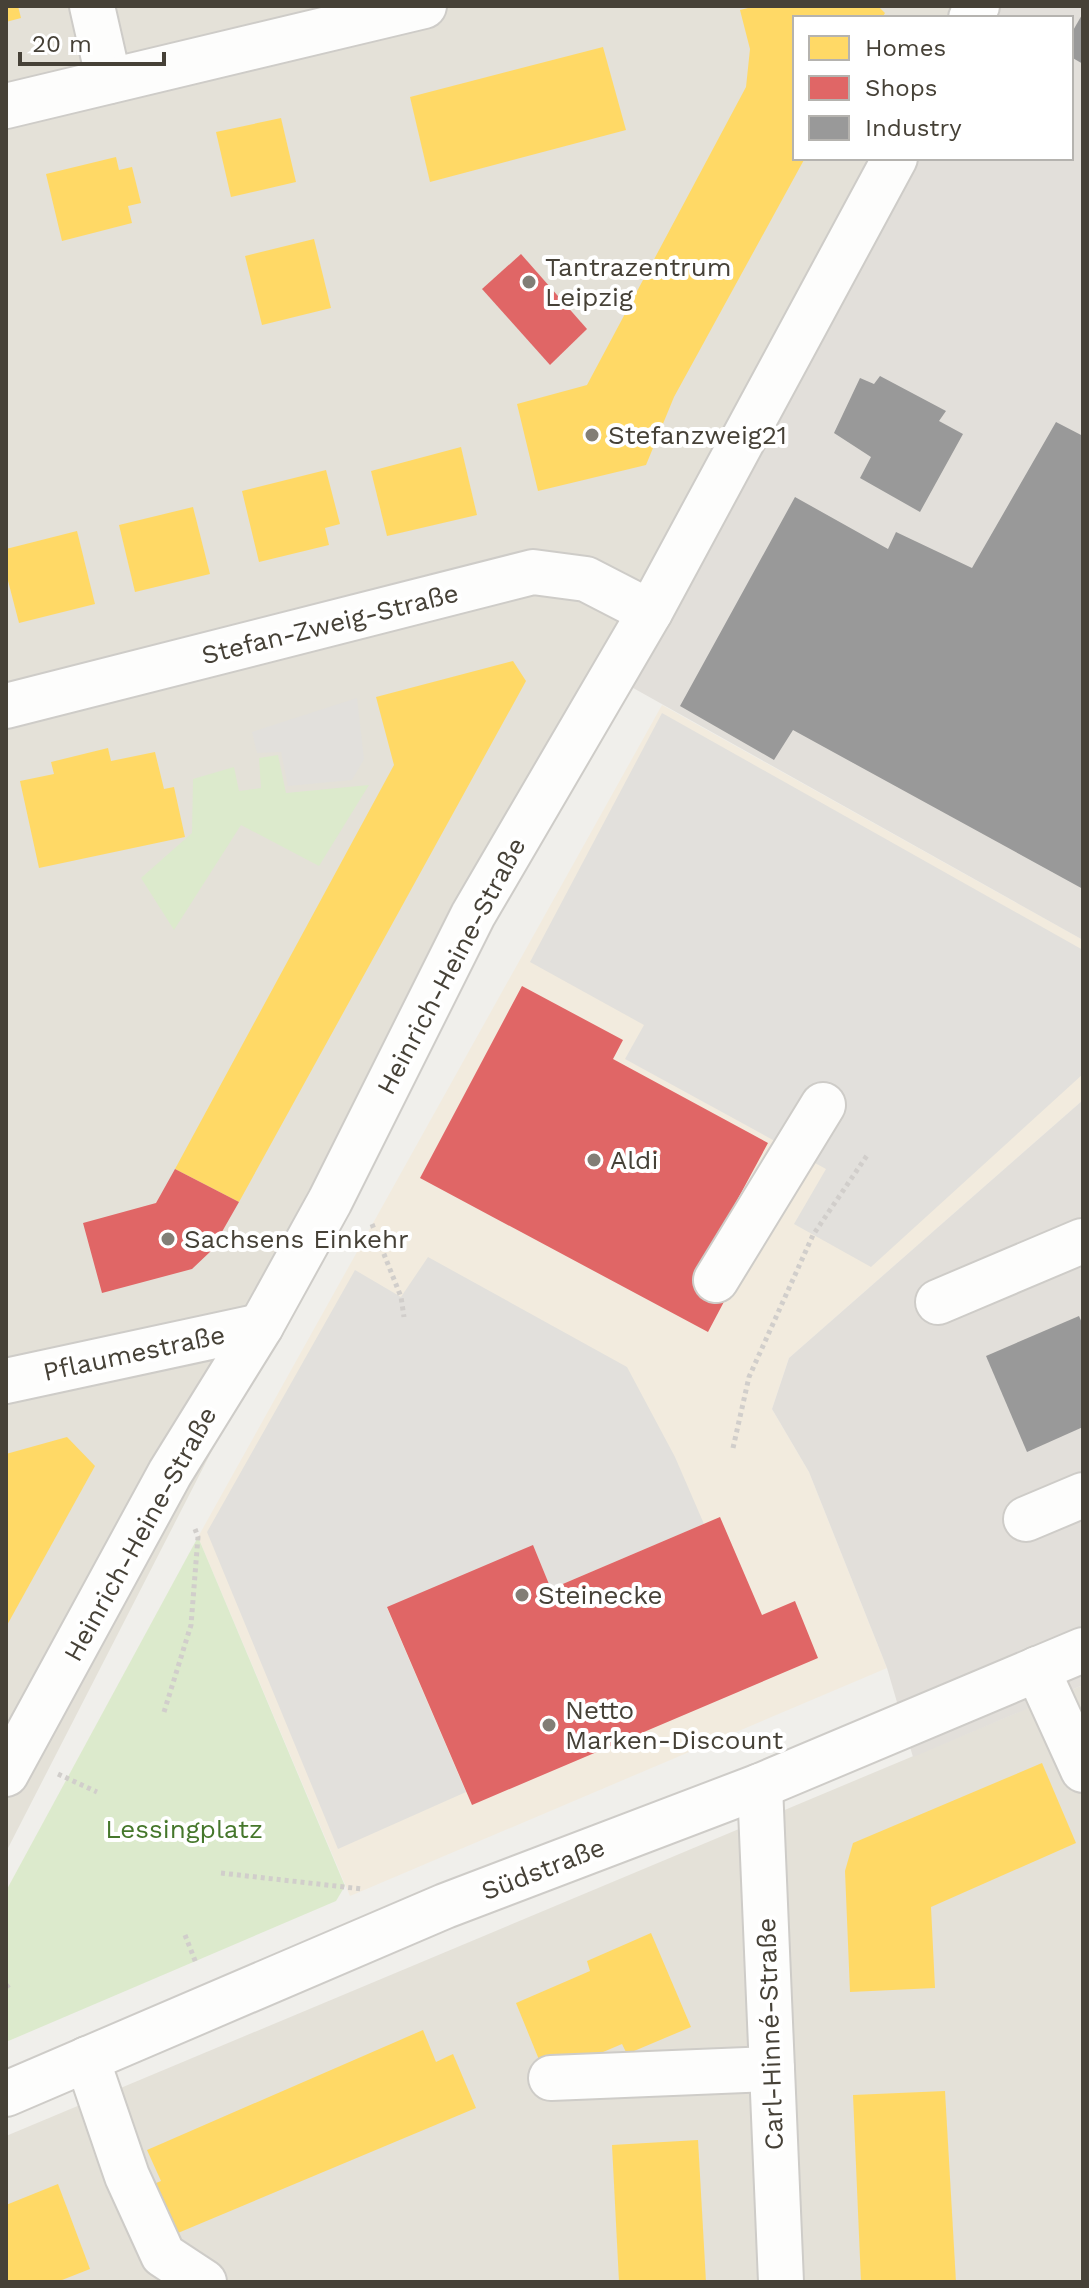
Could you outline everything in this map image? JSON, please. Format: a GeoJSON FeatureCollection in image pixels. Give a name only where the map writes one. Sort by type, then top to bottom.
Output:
{"type":"FeatureCollection","features":[{"type":"Feature","properties":{"kind":"street"},"geometry":{"type":"LineString","coordinates":[[92,6],[109,81]]}},
{"type":"Feature","properties":{"kind":"street"},"geometry":{"type":"LineString","coordinates":[[6,106],[109,81],[335,16],[424,6]]}},
{"type":"Feature","properties":{"kind":"street","name":"Heinrich-Heine-Straße"},"geometry":{"type":"LineString","coordinates":[[6,1774],[170,1473],[261,1326],[330,1201],[473,915],[650,612],[894,160]]}},
{"type":"Feature","properties":{"kind":"street","name":"Stefan-Zweig-Straße"},"geometry":{"type":"LineString","coordinates":[[6,706],[533,572],[586,579],[650,612]]}},
{"type":"Feature","properties":{"kind":"street"},"geometry":{"type":"LineString","coordinates":[[716,1280],[823,1105]]}},
{"type":"Feature","properties":{"kind":"street"},"geometry":{"type":"LineString","coordinates":[[938,1302],[1083,1241]]}},
{"type":"Feature","properties":{"kind":"street","name":"Pflaumestraße"},"geometry":{"type":"LineString","coordinates":[[6,1381],[261,1326]]}},
{"type":"Feature","properties":{"kind":"street"},"geometry":{"type":"LineString","coordinates":[[1026,1519],[1083,1495]]}},
{"type":"Feature","properties":{"kind":"street","name":"Südstraße"},"geometry":{"type":"LineString","coordinates":[[6,2094],[445,1906],[760,1786],[1083,1650]]}},
{"type":"Feature","properties":{"kind":"street"},"geometry":{"type":"LineString","coordinates":[[1037,1669],[1083,1770]]}},
{"type":"Feature","properties":{"kind":"street","name":"Carl-Hinné-Straße"},"geometry":{"type":"LineString","coordinates":[[760,1786],[781,2282]]}},
{"type":"Feature","properties":{"kind":"street"},"geometry":{"type":"LineString","coordinates":[[87,2059],[127,2176],[163,2255],[204,2282]]}},
{"type":"Feature","properties":{"kind":"street"},"geometry":{"type":"LineString","coordinates":[[551,2078],[772,2069]]}},
{"type":"Feature","properties":{"kind":"path"},"geometry":{"type":"LineString","coordinates":[[733,1448],[749,1377],[813,1235],[868,1154]]}},
{"type":"Feature","properties":{"kind":"path"},"geometry":{"type":"LineString","coordinates":[[330,1201],[374,1225],[401,1297],[404,1317]]}},
{"type":"Feature","properties":{"kind":"path"},"geometry":{"type":"LineString","coordinates":[[164,1712],[191,1625],[198,1537],[170,1473]]}},
{"type":"Feature","properties":{"kind":"path"},"geometry":{"type":"LineString","coordinates":[[221,1873],[374,1892]]}},
{"type":"Feature","properties":{"kind":"shaded area"},"geometry":{"type":"Polygon","coordinates":[[[6,6],[953,6],[948,16],[793,16],[793,160],[874,160],[6,1852],[6,6]]]}},
{"type":"Feature","properties":{"kind":"shaded area"},"geometry":{"type":"Polygon","coordinates":[[[953,6],[1083,6],[1083,940],[610,675],[874,160],[1073,160],[1073,16],[948,16],[953,6]]]}},
{"type":"Feature","properties":{"kind":"shaded area"},"geometry":{"type":"Polygon","coordinates":[[[357,698],[364,759],[352,780],[288,786],[281,752],[257,753],[252,732],[357,698]]]}},
{"type":"Feature","properties":{"kind":"shaded area"},"geometry":{"type":"Polygon","coordinates":[[[662,705],[1083,940],[1083,1100],[789,1358],[772,1409],[809,1472],[887,1668],[350,1896],[198,1537],[662,705]]]}},
{"type":"Feature","properties":{"kind":"shaded area"},"geometry":{"type":"Polygon","coordinates":[[[662,713],[1083,950],[1083,1074],[871,1267],[794,1224],[826,1169],[625,1059],[644,1025],[530,962],[662,713]]]}},
{"type":"Feature","properties":{"kind":"shaded area"},"geometry":{"type":"Polygon","coordinates":[[[1083,1100],[1083,1685],[913,1757],[887,1668],[809,1472],[772,1409],[789,1358],[1083,1100]]]}},
{"type":"Feature","properties":{"kind":"shaded area"},"geometry":{"type":"Polygon","coordinates":[[[428,1257],[627,1367],[675,1457],[704,1524],[551,1589],[533,1546],[387,1608],[466,1792],[338,1849],[207,1532],[355,1270],[401,1297],[428,1257]]]}},
{"type":"Feature","properties":{"kind":"shaded area"},"geometry":{"type":"Polygon","coordinates":[[[1083,1685],[1083,2282],[6,2282],[6,2136],[1083,1685]]]}},
{"type":"Feature","properties":{"kind":"green space"},"geometry":{"type":"Polygon","coordinates":[[[278,755],[286,793],[369,785],[319,866],[241,825],[174,930],[141,878],[192,833],[193,779],[234,767],[239,791],[261,788],[259,758],[278,755]]]}},
{"type":"Feature","properties":{"kind":"green space","name":"Lessingplatz"},"geometry":{"type":"Polygon","coordinates":[[[198,1537],[345,1886],[336,1901],[6,2042],[6,1891],[198,1537]]]}},
{"type":"Feature","properties":{"kind":"building: Homes"},"geometry":{"type":"Polygon","coordinates":[[[6,6],[18,6],[21,18],[6,22],[6,6]]]}},
{"type":"Feature","properties":{"kind":"building: Homes"},"geometry":{"type":"Polygon","coordinates":[[[756,6],[878,6],[885,13],[883,16],[793,16],[793,160],[804,160],[674,397],[646,465],[538,491],[517,404],[587,385],[746,87],[750,49],[740,10],[756,6]]]}},
{"type":"Feature","properties":{"kind":"building: Homes"},"geometry":{"type":"Polygon","coordinates":[[[603,47],[626,130],[430,182],[410,97],[603,47]]]}},
{"type":"Feature","properties":{"kind":"building: Homes"},"geometry":{"type":"Polygon","coordinates":[[[281,118],[296,182],[231,197],[216,132],[281,118]]]}},
{"type":"Feature","properties":{"kind":"building: Homes"},"geometry":{"type":"Polygon","coordinates":[[[116,157],[119,170],[132,167],[141,203],[128,206],[132,223],[62,241],[46,174],[116,157]]]}},
{"type":"Feature","properties":{"kind":"building: Homes"},"geometry":{"type":"Polygon","coordinates":[[[314,239],[331,308],[262,325],[245,256],[314,239]]]}},
{"type":"Feature","properties":{"kind":"building: Homes"},"geometry":{"type":"Polygon","coordinates":[[[461,447],[477,515],[387,536],[371,471],[461,447]]]}},
{"type":"Feature","properties":{"kind":"building: Homes"},"geometry":{"type":"Polygon","coordinates":[[[326,470],[340,524],[325,528],[329,545],[259,562],[242,491],[326,470]]]}},
{"type":"Feature","properties":{"kind":"building: Homes"},"geometry":{"type":"Polygon","coordinates":[[[193,507],[210,574],[135,592],[119,525],[193,507]]]}},
{"type":"Feature","properties":{"kind":"building: Homes"},"geometry":{"type":"Polygon","coordinates":[[[77,531],[95,604],[19,623],[6,573],[6,549],[77,531]]]}},
{"type":"Feature","properties":{"kind":"building: Homes"},"geometry":{"type":"Polygon","coordinates":[[[513,661],[526,681],[239,1202],[175,1169],[394,765],[376,697],[513,661]]]}},
{"type":"Feature","properties":{"kind":"building: Homes"},"geometry":{"type":"Polygon","coordinates":[[[108,748],[111,761],[155,752],[164,789],[174,787],[185,837],[39,868],[20,781],[54,774],[51,762],[108,748]]]}},
{"type":"Feature","properties":{"kind":"building: Homes"},"geometry":{"type":"Polygon","coordinates":[[[67,1437],[95,1466],[6,1627],[6,1454],[67,1437]]]}},
{"type":"Feature","properties":{"kind":"building: Homes"},"geometry":{"type":"Polygon","coordinates":[[[1042,1763],[1076,1843],[931,1907],[935,1988],[850,1992],[845,1871],[853,1843],[1042,1763]]]}},
{"type":"Feature","properties":{"kind":"building: Homes"},"geometry":{"type":"Polygon","coordinates":[[[651,1933],[691,2027],[627,2054],[622,2044],[577,2063],[573,2054],[542,2067],[516,2003],[590,1971],[587,1961],[651,1933]]]}},
{"type":"Feature","properties":{"kind":"building: Homes"},"geometry":{"type":"Polygon","coordinates":[[[423,2030],[436,2062],[453,2054],[476,2108],[166,2238],[144,2188],[161,2181],[147,2150],[423,2030]]]}},
{"type":"Feature","properties":{"kind":"building: Homes"},"geometry":{"type":"Polygon","coordinates":[[[945,2091],[956,2282],[861,2282],[853,2095],[945,2091]]]}},
{"type":"Feature","properties":{"kind":"building: Homes"},"geometry":{"type":"Polygon","coordinates":[[[698,2140],[706,2282],[619,2282],[612,2145],[698,2140]]]}},
{"type":"Feature","properties":{"kind":"building: Homes"},"geometry":{"type":"Polygon","coordinates":[[[58,2184],[90,2269],[57,2282],[6,2282],[6,2205],[58,2184]]]}},
{"type":"Feature","properties":{"kind":"building: Shops","name":"Tantrazentrum Leipzig"},"geometry":{"type":"Polygon","coordinates":[[[521,254],[587,329],[550,365],[482,289],[521,254]]]}},
{"type":"Feature","properties":{"kind":"building: Shops","name":"Aldi"},"geometry":{"type":"Polygon","coordinates":[[[522,986],[623,1040],[613,1059],[768,1143],[695,1278],[727,1296],[708,1332],[420,1178],[522,986]]]}},
{"type":"Feature","properties":{"kind":"building: Shops"},"geometry":{"type":"Polygon","coordinates":[[[175,1169],[239,1202],[211,1251],[192,1269],[102,1293],[83,1223],[156,1203],[175,1169]]]}},
{"type":"Feature","properties":{"kind":"building: Shops","name":"Netto Marken-Discount"},"geometry":{"type":"Polygon","coordinates":[[[720,1517],[762,1615],[795,1601],[818,1658],[472,1805],[387,1607],[533,1545],[551,1589],[720,1517]]]}},
{"type":"Feature","properties":{"kind":"building: Industry"},"geometry":{"type":"Polygon","coordinates":[[[1083,13],[1083,64],[1073,58],[1073,30],[1083,13]]]}},
{"type":"Feature","properties":{"kind":"building: Industry"},"geometry":{"type":"Polygon","coordinates":[[[880,376],[946,411],[939,421],[963,434],[920,512],[860,478],[871,457],[834,433],[860,378],[874,384],[880,376]]]}},
{"type":"Feature","properties":{"kind":"building: Industry"},"geometry":{"type":"Polygon","coordinates":[[[1056,422],[1083,436],[1083,889],[793,730],[774,760],[680,706],[795,497],[888,549],[896,532],[972,568],[1056,422]]]}},
{"type":"Feature","properties":{"kind":"building: Industry"},"geometry":{"type":"Polygon","coordinates":[[[1079,1316],[1083,1325],[1083,1427],[1027,1452],[986,1356],[1079,1316]]]}},
{"type":"Feature","properties":{"kind":"place","name":"Tantrazentrum Leipzig"},"geometry":{"type":"Point","coordinates":[529,282]}},
{"type":"Feature","properties":{"kind":"place","name":"Stefanzweig21"},"geometry":{"type":"Point","coordinates":[592,435]}},
{"type":"Feature","properties":{"kind":"place","name":"Aldi"},"geometry":{"type":"Point","coordinates":[594,1160]}},
{"type":"Feature","properties":{"kind":"place","name":"Sachsens Einkehr"},"geometry":{"type":"Point","coordinates":[168,1239]}},
{"type":"Feature","properties":{"kind":"place","name":"Steinecke"},"geometry":{"type":"Point","coordinates":[522,1595]}},
{"type":"Feature","properties":{"kind":"place","name":"Netto Marken-Discount"},"geometry":{"type":"Point","coordinates":[549,1725]}}]}
